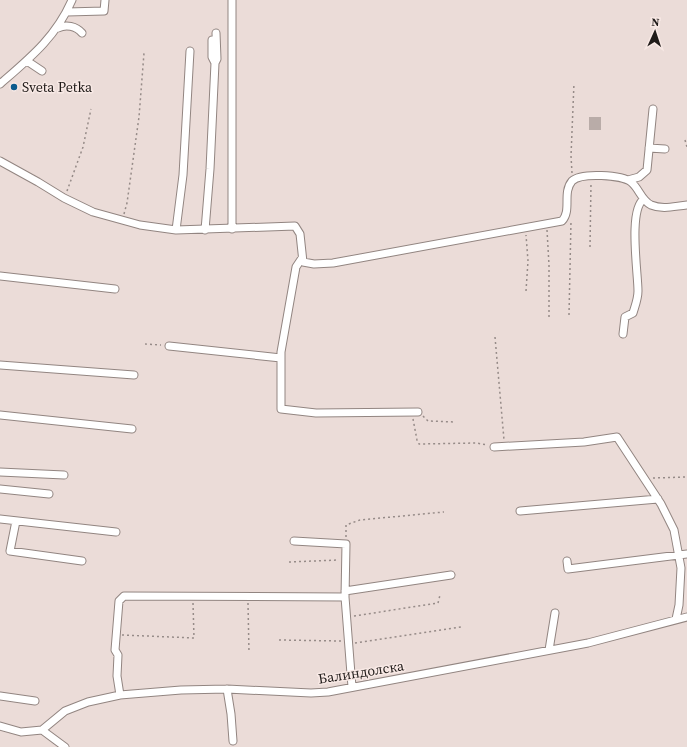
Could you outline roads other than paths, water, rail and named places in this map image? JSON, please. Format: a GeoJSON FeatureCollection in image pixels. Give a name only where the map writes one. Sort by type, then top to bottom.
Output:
{"type":"FeatureCollection","features":[{"type":"Feature","properties":{"kind":"street"},"geometry":{"type":"LineString","coordinates":[[0,84],[27,61],[58,28],[72,0]]}},
{"type":"Feature","properties":{"kind":"street"},"geometry":{"type":"LineString","coordinates":[[67,12],[104,11],[105,0]]}},
{"type":"Feature","properties":{"kind":"street"},"geometry":{"type":"LineString","coordinates":[[232,0],[232,229]]}},
{"type":"Feature","properties":{"kind":"street"},"geometry":{"type":"LineString","coordinates":[[58,28],[64,25],[77,28],[82,33]]}},
{"type":"Feature","properties":{"kind":"street"},"geometry":{"type":"LineString","coordinates":[[205,230],[210,169],[215,62],[217,59],[216,34]]}},
{"type":"Feature","properties":{"kind":"street"},"geometry":{"type":"LineString","coordinates":[[212,40],[212,57],[215,62]]}},
{"type":"Feature","properties":{"kind":"street"},"geometry":{"type":"LineString","coordinates":[[176,230],[183,175],[190,51]]}},
{"type":"Feature","properties":{"kind":"street"},"geometry":{"type":"LineString","coordinates":[[27,61],[42,71]]}},
{"type":"Feature","properties":{"kind":"street"},"geometry":{"type":"LineString","coordinates":[[628,180],[639,177],[647,170],[653,109]]}},
{"type":"Feature","properties":{"kind":"street"},"geometry":{"type":"LineString","coordinates":[[649,148],[665,149]]}},
{"type":"Feature","properties":{"kind":"street"},"geometry":{"type":"LineString","coordinates":[[0,162],[64,198],[93,212],[163,230],[205,230],[295,226],[300,234],[303,262],[308,263],[333,263],[449,240],[524,229],[562,221],[566,213],[567,192],[574,180],[589,176],[611,176],[628,180],[636,186],[644,199],[651,205],[658,207],[687,205]]}},
{"type":"Feature","properties":{"kind":"street"},"geometry":{"type":"LineString","coordinates":[[623,334],[624,317],[633,313],[638,293],[635,243],[639,205],[644,199]]}},
{"type":"Feature","properties":{"kind":"street"},"geometry":{"type":"LineString","coordinates":[[302,258],[296,268],[281,358],[281,409],[316,413],[418,412]]}},
{"type":"Feature","properties":{"kind":"street"},"geometry":{"type":"LineString","coordinates":[[0,276],[115,289]]}},
{"type":"Feature","properties":{"kind":"street"},"geometry":{"type":"LineString","coordinates":[[169,346],[281,358]]}},
{"type":"Feature","properties":{"kind":"street"},"geometry":{"type":"LineString","coordinates":[[0,365],[134,375]]}},
{"type":"Feature","properties":{"kind":"street"},"geometry":{"type":"LineString","coordinates":[[0,415],[132,428]]}},
{"type":"Feature","properties":{"kind":"street"},"geometry":{"type":"LineString","coordinates":[[494,446],[584,442],[617,437],[658,499],[674,530],[681,568],[679,605],[676,619]]}},
{"type":"Feature","properties":{"kind":"street"},"geometry":{"type":"LineString","coordinates":[[0,472],[64,475]]}},
{"type":"Feature","properties":{"kind":"street"},"geometry":{"type":"LineString","coordinates":[[0,490],[49,494]]}},
{"type":"Feature","properties":{"kind":"street"},"geometry":{"type":"LineString","coordinates":[[520,511],[658,499]]}},
{"type":"Feature","properties":{"kind":"street"},"geometry":{"type":"LineString","coordinates":[[0,519],[116,532]]}},
{"type":"Feature","properties":{"kind":"street"},"geometry":{"type":"LineString","coordinates":[[16,521],[10,551],[82,561]]}},
{"type":"Feature","properties":{"kind":"street"},"geometry":{"type":"LineString","coordinates":[[294,542],[346,544],[345,594],[348,617],[352,687]]}},
{"type":"Feature","properties":{"kind":"street"},"geometry":{"type":"LineString","coordinates":[[567,561],[568,569],[687,554]]}},
{"type":"Feature","properties":{"kind":"street"},"geometry":{"type":"LineString","coordinates":[[120,695],[117,676],[118,655],[115,650],[119,601],[124,596],[248,597],[345,594],[451,575]]}},
{"type":"Feature","properties":{"kind":"street"},"geometry":{"type":"LineString","coordinates":[[549,650],[555,613]]}},
{"type":"Feature","properties":{"kind":"street","name":"Балиндолска"},"geometry":{"type":"LineString","coordinates":[[42,730],[65,711],[88,702],[120,695],[181,690],[227,689],[311,693],[328,692],[603,639],[687,617]]}},
{"type":"Feature","properties":{"kind":"street"},"geometry":{"type":"LineString","coordinates":[[227,689],[232,714],[233,741]]}},
{"type":"Feature","properties":{"kind":"street"},"geometry":{"type":"LineString","coordinates":[[0,696],[35,701]]}},
{"type":"Feature","properties":{"kind":"street"},"geometry":{"type":"LineString","coordinates":[[0,726],[21,732],[42,730],[65,747]]}},
{"type":"Feature","properties":{"kind":"place","name":"Sveta Petka"},"geometry":{"type":"Point","coordinates":[14,87]}}]}
